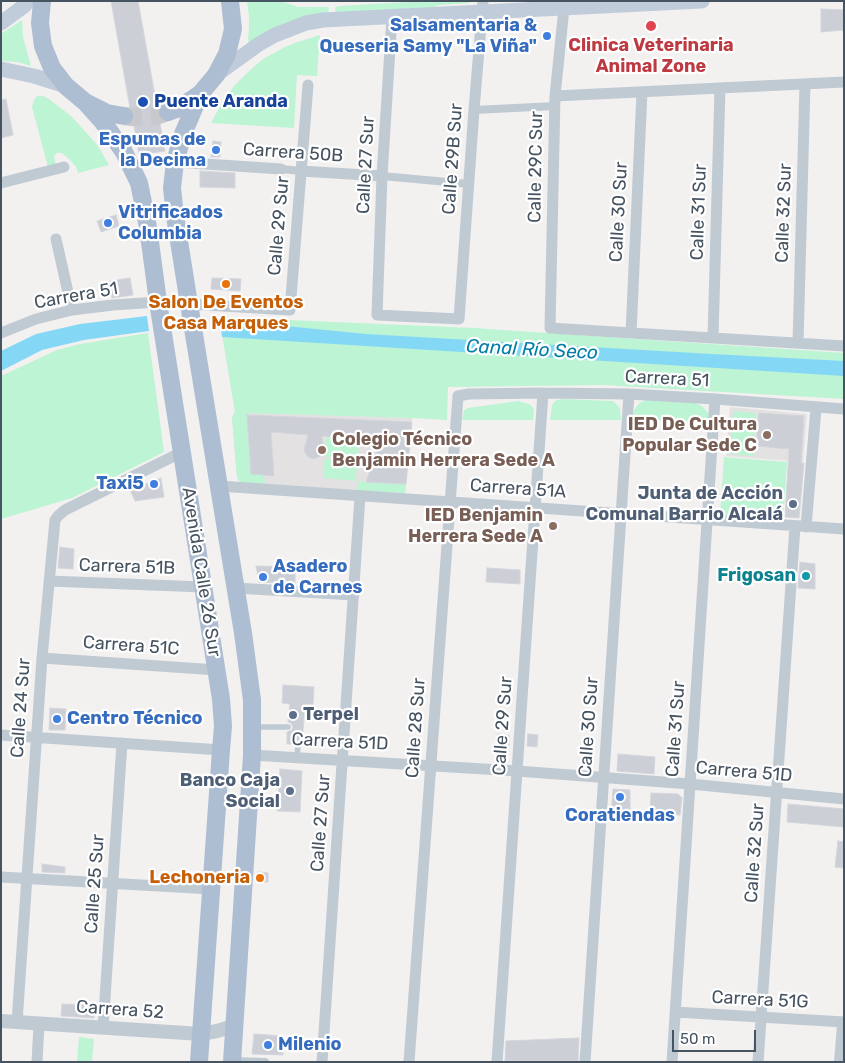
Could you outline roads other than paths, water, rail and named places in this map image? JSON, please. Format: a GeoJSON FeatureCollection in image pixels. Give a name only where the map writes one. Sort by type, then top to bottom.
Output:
{"type":"FeatureCollection","features":[{"type":"Feature","properties":{"kind":"main road"},"geometry":{"type":"LineString","coordinates":[[1,23],[28,1]]}},
{"type":"Feature","properties":{"kind":"main road"},"geometry":{"type":"LineString","coordinates":[[42,1],[40,23],[43,46],[52,68],[66,86],[85,102],[107,113],[124,116]]}},
{"type":"Feature","properties":{"kind":"main road"},"geometry":{"type":"LineString","coordinates":[[168,112],[179,108],[200,94],[216,75],[227,54],[233,29],[230,1]]}},
{"type":"Feature","properties":{"kind":"main road"},"geometry":{"type":"LineString","coordinates":[[216,75],[258,44],[275,35],[306,23],[323,20],[392,17],[483,7],[564,8],[702,1]]}},
{"type":"Feature","properties":{"kind":"main road"},"geometry":{"type":"LineString","coordinates":[[1,69],[34,76],[66,86]]}},
{"type":"Feature","properties":{"kind":"main road","name":"Avenida Calle 26 Sur"},"geometry":{"type":"LineString","coordinates":[[200,94],[183,134],[175,162],[172,188],[251,686],[252,755],[232,1061]]}},
{"type":"Feature","properties":{"kind":"main road","name":"Avenida Calle 26 Sur"},"geometry":{"type":"LineString","coordinates":[[85,102],[103,122],[124,152],[139,183],[148,227],[222,712],[199,1062]]}},
{"type":"Feature","properties":{"kind":"street","name":"Calle 29B Sur"},"geometry":{"type":"LineString","coordinates":[[459,319],[483,7]]}},
{"type":"Feature","properties":{"kind":"street","name":"Calle 29C Sur"},"geometry":{"type":"LineString","coordinates":[[564,8],[555,101],[550,328],[631,332]]}},
{"type":"Feature","properties":{"kind":"street","name":"Calle 27 Sur"},"geometry":{"type":"LineString","coordinates":[[392,17],[376,314],[459,319]]}},
{"type":"Feature","properties":{"kind":"street"},"geometry":{"type":"LineString","coordinates":[[474,110],[642,92],[844,82]]}},
{"type":"Feature","properties":{"kind":"street","name":"Calle 32 Sur"},"geometry":{"type":"LineString","coordinates":[[798,343],[806,84]]}},
{"type":"Feature","properties":{"kind":"street","name":"Calle 29 Sur"},"geometry":{"type":"LineString","coordinates":[[189,304],[290,310],[308,85]]}},
{"type":"Feature","properties":{"kind":"street","name":"Calle 31 Sur"},"geometry":{"type":"LineString","coordinates":[[713,338],[720,88]]}},
{"type":"Feature","properties":{"kind":"street","name":"Calle 30 Sur"},"geometry":{"type":"LineString","coordinates":[[631,332],[642,92]]}},
{"type":"Feature","properties":{"kind":"street","name":"Carrera 50B"},"geometry":{"type":"LineString","coordinates":[[175,162],[469,184]]}},
{"type":"Feature","properties":{"kind":"street"},"geometry":{"type":"LineString","coordinates":[[1,183],[64,167]]}},
{"type":"Feature","properties":{"kind":"street"},"geometry":{"type":"LineString","coordinates":[[56,239],[72,310]]}},
{"type":"Feature","properties":{"kind":"street","name":"Carrera 51"},"geometry":{"type":"LineString","coordinates":[[1,333],[36,319],[72,310],[158,302]]}},
{"type":"Feature","properties":{"kind":"street"},"geometry":{"type":"LineString","coordinates":[[631,332],[844,346]]}},
{"type":"Feature","properties":{"kind":"street","name":"Calle 29 Sur"},"geometry":{"type":"LineString","coordinates":[[497,1062],[543,393]]}},
{"type":"Feature","properties":{"kind":"street","name":"Carrera 51"},"geometry":{"type":"LineString","coordinates":[[458,396],[469,394],[543,393],[629,394],[844,409]]}},
{"type":"Feature","properties":{"kind":"street","name":"Calle 30 Sur"},"geometry":{"type":"LineString","coordinates":[[585,1062],[629,394]]}},
{"type":"Feature","properties":{"kind":"street","name":"Calle 28 Sur"},"geometry":{"type":"LineString","coordinates":[[409,1062],[458,396]]}},
{"type":"Feature","properties":{"kind":"street","name":"Calle 31 Sur"},"geometry":{"type":"LineString","coordinates":[[672,1062],[715,399]]}},
{"type":"Feature","properties":{"kind":"street","name":"Calle 32 Sur"},"geometry":{"type":"LineString","coordinates":[[758,1062],[777,793],[801,526],[816,408]]}},
{"type":"Feature","properties":{"kind":"street","name":"Calle 24 Sur"},"geometry":{"type":"LineString","coordinates":[[17,1022],[36,737],[54,524],[58,516],[65,510],[182,452]]}},
{"type":"Feature","properties":{"kind":"street","name":"Carrera 51A"},"geometry":{"type":"LineString","coordinates":[[220,486],[844,529]]}},
{"type":"Feature","properties":{"kind":"street","name":"Calle 27 Sur"},"geometry":{"type":"LineString","coordinates":[[322,1062],[360,496]]}},
{"type":"Feature","properties":{"kind":"street","name":"Carrera 51B"},"geometry":{"type":"LineString","coordinates":[[49,581],[203,588]]}},
{"type":"Feature","properties":{"kind":"street"},"geometry":{"type":"LineString","coordinates":[[236,588],[354,595]]}},
{"type":"Feature","properties":{"kind":"street","name":"Carrera 51C"},"geometry":{"type":"LineString","coordinates":[[42,658],[217,670]]}},
{"type":"Feature","properties":{"kind":"street"},"geometry":{"type":"LineString","coordinates":[[1,735],[221,750]]}},
{"type":"Feature","properties":{"kind":"street","name":"Calle 25 Sur"},"geometry":{"type":"LineString","coordinates":[[103,1028],[122,743]]}},
{"type":"Feature","properties":{"kind":"street","name":"Carrera 51D"},"geometry":{"type":"LineString","coordinates":[[252,755],[604,777],[844,799]]}},
{"type":"Feature","properties":{"kind":"street"},"geometry":{"type":"LineString","coordinates":[[1,877],[211,889]]}},
{"type":"Feature","properties":{"kind":"street","name":"Carrera 51G"},"geometry":{"type":"LineString","coordinates":[[675,1012],[844,1024]]}},
{"type":"Feature","properties":{"kind":"street","name":"Carrera 52"},"geometry":{"type":"LineString","coordinates":[[1,1022],[201,1034],[222,1030],[235,1024]]}},
{"type":"Feature","properties":{"kind":"street"},"geometry":{"type":"LineString","coordinates":[[37,1062],[39,1024]]}},
{"type":"Feature","properties":{"kind":"street"},"geometry":{"type":"LineString","coordinates":[[841,1062],[844,1024]]}},
{"type":"Feature","properties":{"kind":"street"},"geometry":{"type":"LineString","coordinates":[[232,1061],[265,1062]]}},
{"type":"Feature","properties":{"kind":"lane"},"geometry":{"type":"LineString","coordinates":[[252,727],[288,727]]}},
{"type":"Feature","properties":{"kind":"lane"},"geometry":{"type":"LineString","coordinates":[[297,757],[298,745]]}},
{"type":"Feature","properties":{"kind":"water"},"geometry":{"type":"Polygon","coordinates":[[[147,316],[149,331],[84,340],[42,350],[1,371],[1,351],[36,334],[80,324],[147,316]]]}},
{"type":"Feature","properties":{"kind":"water","name":"Canal Río Seco"},"geometry":{"type":"Polygon","coordinates":[[[220,322],[265,324],[366,334],[844,361],[844,376],[222,337],[220,322]]]}},
{"type":"Feature","properties":{"kind":"tunnel"},"geometry":{"type":"LineString","coordinates":[[124,116],[156,116],[168,112]]}},
{"type":"Feature","properties":{"kind":"place","name":"Clinica Veterinaria Animal Zone"},"geometry":{"type":"Point","coordinates":[651,26]}},
{"type":"Feature","properties":{"kind":"place","name":"Salsamentaria & Queseria Samy \"La Viña\""},"geometry":{"type":"Point","coordinates":[547,36]}},
{"type":"Feature","properties":{"kind":"place","name":"Puente Aranda"},"geometry":{"type":"Point","coordinates":[143,102]}},
{"type":"Feature","properties":{"kind":"place","name":"Espumas de la Decima"},"geometry":{"type":"Point","coordinates":[216,150]}},
{"type":"Feature","properties":{"kind":"place","name":"Vitrificados Columbia"},"geometry":{"type":"Point","coordinates":[108,223]}},
{"type":"Feature","properties":{"kind":"place","name":"Salon De Eventos Casa Marques"},"geometry":{"type":"Point","coordinates":[226,284]}},
{"type":"Feature","properties":{"kind":"place","name":"IED De Cultura Popular Sede C"},"geometry":{"type":"Point","coordinates":[767,435]}},
{"type":"Feature","properties":{"kind":"place","name":"Colegio Técnico Benjamin Herrera Sede A"},"geometry":{"type":"Point","coordinates":[322,450]}},
{"type":"Feature","properties":{"kind":"place","name":"Taxi5"},"geometry":{"type":"Point","coordinates":[154,484]}},
{"type":"Feature","properties":{"kind":"place","name":"Junta de Acción Comunal Barrio Alcalá"},"geometry":{"type":"Point","coordinates":[793,504]}},
{"type":"Feature","properties":{"kind":"place","name":"IED Benjamin Herrera Sede A"},"geometry":{"type":"Point","coordinates":[553,526]}},
{"type":"Feature","properties":{"kind":"place","name":"Frigosan"},"geometry":{"type":"Point","coordinates":[806,576]}},
{"type":"Feature","properties":{"kind":"place","name":"Asadero de Carnes"},"geometry":{"type":"Point","coordinates":[263,577]}},
{"type":"Feature","properties":{"kind":"place","name":"Terpel"},"geometry":{"type":"Point","coordinates":[293,715]}},
{"type":"Feature","properties":{"kind":"place","name":"Centro Técnico"},"geometry":{"type":"Point","coordinates":[57,719]}},
{"type":"Feature","properties":{"kind":"place","name":"Banco Caja Social"},"geometry":{"type":"Point","coordinates":[290,791]}},
{"type":"Feature","properties":{"kind":"place","name":"Coratiendas"},"geometry":{"type":"Point","coordinates":[620,797]}},
{"type":"Feature","properties":{"kind":"place","name":"Lechoneria"},"geometry":{"type":"Point","coordinates":[260,878]}},
{"type":"Feature","properties":{"kind":"place","name":"Milenio"},"geometry":{"type":"Point","coordinates":[268,1045]}}]}
